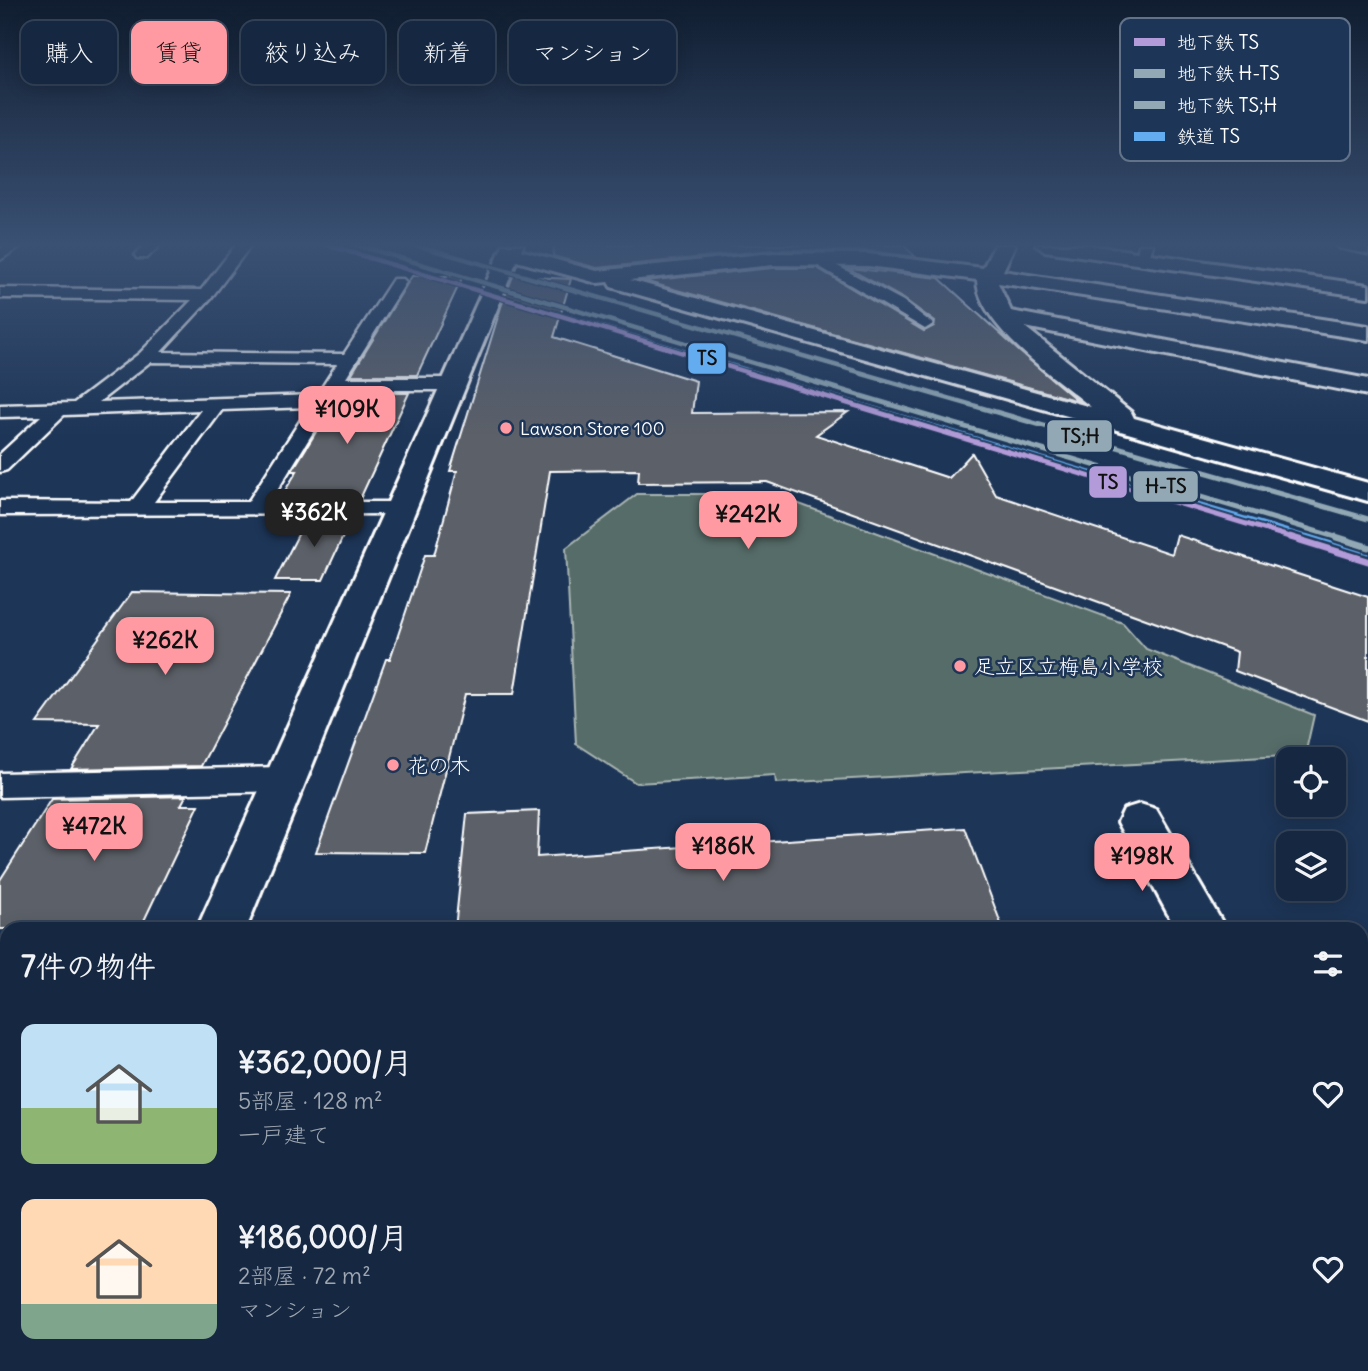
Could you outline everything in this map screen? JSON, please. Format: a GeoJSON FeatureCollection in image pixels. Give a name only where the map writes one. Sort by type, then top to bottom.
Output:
{"type":"FeatureCollection","features":[{"type":"Feature","properties":{"kind":"street"},"geometry":{"type":"LineString","coordinates":[[224,922],[486,309]]}},
{"type":"Feature","properties":{"kind":"street"},"geometry":{"type":"LineString","coordinates":[[711,309],[1368,492]]}},
{"type":"Feature","properties":{"kind":"street"},"geometry":{"type":"LineString","coordinates":[[1000,309],[1011,327],[1133,428]]}},
{"type":"Feature","properties":{"kind":"street"},"geometry":{"type":"LineString","coordinates":[[1205,309],[1368,333]]}},
{"type":"Feature","properties":{"kind":"street"},"geometry":{"type":"LineString","coordinates":[[1003,316],[1368,387]]}},
{"type":"Feature","properties":{"kind":"street"},"geometry":{"type":"LineString","coordinates":[[1140,822],[1198,922]]}},
{"type":"Feature","properties":{"kind":"lane"},"geometry":{"type":"LineString","coordinates":[[81,407],[146,358],[192,309]]}},
{"type":"Feature","properties":{"kind":"lane"},"geometry":{"type":"LineString","coordinates":[[255,508],[380,309]]}},
{"type":"Feature","properties":{"kind":"lane"},"geometry":{"type":"LineString","coordinates":[[904,309],[925,324]]}},
{"type":"Feature","properties":{"kind":"lane"},"geometry":{"type":"LineString","coordinates":[[146,358],[347,359]]}},
{"type":"Feature","properties":{"kind":"lane"},"geometry":{"type":"LineString","coordinates":[[0,411],[217,403],[327,392],[454,384]]}},
{"type":"Feature","properties":{"kind":"lane"},"geometry":{"type":"LineString","coordinates":[[138,508],[217,403]]}},
{"type":"Feature","properties":{"kind":"lane"},"geometry":{"type":"LineString","coordinates":[[0,466],[59,409]]}},
{"type":"Feature","properties":{"kind":"lane"},"geometry":{"type":"LineString","coordinates":[[0,508],[401,509]]}},
{"type":"Feature","properties":{"kind":"lane"},"geometry":{"type":"LineString","coordinates":[[0,785],[286,779]]}},
{"type":"Feature","properties":{"kind":"green space"},"geometry":{"type":"Polygon","coordinates":[[[637,494],[772,494],[1123,623],[1146,649],[1314,715],[1307,747],[1276,747],[1276,757],[776,783],[775,775],[636,783],[576,744],[566,548],[637,494]]]}},
{"type":"Feature","properties":{"kind":"building"},"geometry":{"type":"Polygon","coordinates":[[[392,309],[448,309],[417,375],[351,375],[392,309]]]}},
{"type":"Feature","properties":{"kind":"building"},"geometry":{"type":"Polygon","coordinates":[[[500,309],[562,309],[554,337],[696,381],[692,413],[848,412],[816,435],[949,478],[972,453],[996,495],[1172,554],[1177,535],[1368,597],[1368,721],[1235,671],[1237,652],[767,482],[638,483],[639,470],[550,471],[514,694],[465,694],[425,853],[316,852],[386,659],[390,659],[425,555],[434,555],[457,471],[450,471],[500,309]]]}},
{"type":"Feature","properties":{"kind":"building"},"geometry":{"type":"Polygon","coordinates":[[[745,309],[887,309],[924,331],[934,326],[935,322],[917,309],[973,309],[1078,401],[745,309]]]}},
{"type":"Feature","properties":{"kind":"building"},"geometry":{"type":"Polygon","coordinates":[[[340,393],[409,393],[360,499],[317,499],[319,494],[283,494],[297,471],[292,471],[340,393]]]}},
{"type":"Feature","properties":{"kind":"building"},"geometry":{"type":"Polygon","coordinates":[[[307,517],[352,517],[323,580],[275,580],[307,517]]]}},
{"type":"Feature","properties":{"kind":"building"},"geometry":{"type":"Polygon","coordinates":[[[132,592],[291,594],[201,766],[71,769],[99,724],[37,723],[132,592]]]}},
{"type":"Feature","properties":{"kind":"building"},"geometry":{"type":"Polygon","coordinates":[[[186,796],[181,805],[199,805],[143,922],[0,922],[0,880],[52,799],[186,796]]]}},
{"type":"Feature","properties":{"kind":"building"},"geometry":{"type":"Polygon","coordinates":[[[539,811],[537,857],[965,828],[1000,922],[456,922],[467,814],[539,811]]]}},
{"type":"Feature","properties":{"kind":"metro line","name":"TS"},"geometry":{"type":"LineString","coordinates":[[538,309],[1368,561]]}},
{"type":"Feature","properties":{"kind":"metro line","name":"H-TS"},"geometry":{"type":"LineString","coordinates":[[571,309],[1368,547]]}},
{"type":"Feature","properties":{"kind":"metro line","name":"TS;H"},"geometry":{"type":"LineString","coordinates":[[638,309],[1368,519]]}},
{"type":"Feature","properties":{"kind":"rail line","name":"TS"},"geometry":{"type":"LineString","coordinates":[[541,309],[1365,555]]}},
{"type":"Feature","properties":{"kind":"place","name":"Lawson Store 100"},"geometry":{"type":"Point","coordinates":[506,428]}},
{"type":"Feature","properties":{"kind":"place","name":"足立区立梅島小学校"},"geometry":{"type":"Point","coordinates":[960,666]}},
{"type":"Feature","properties":{"kind":"place","name":"花の木"},"geometry":{"type":"Point","coordinates":[393,765]}}]}
